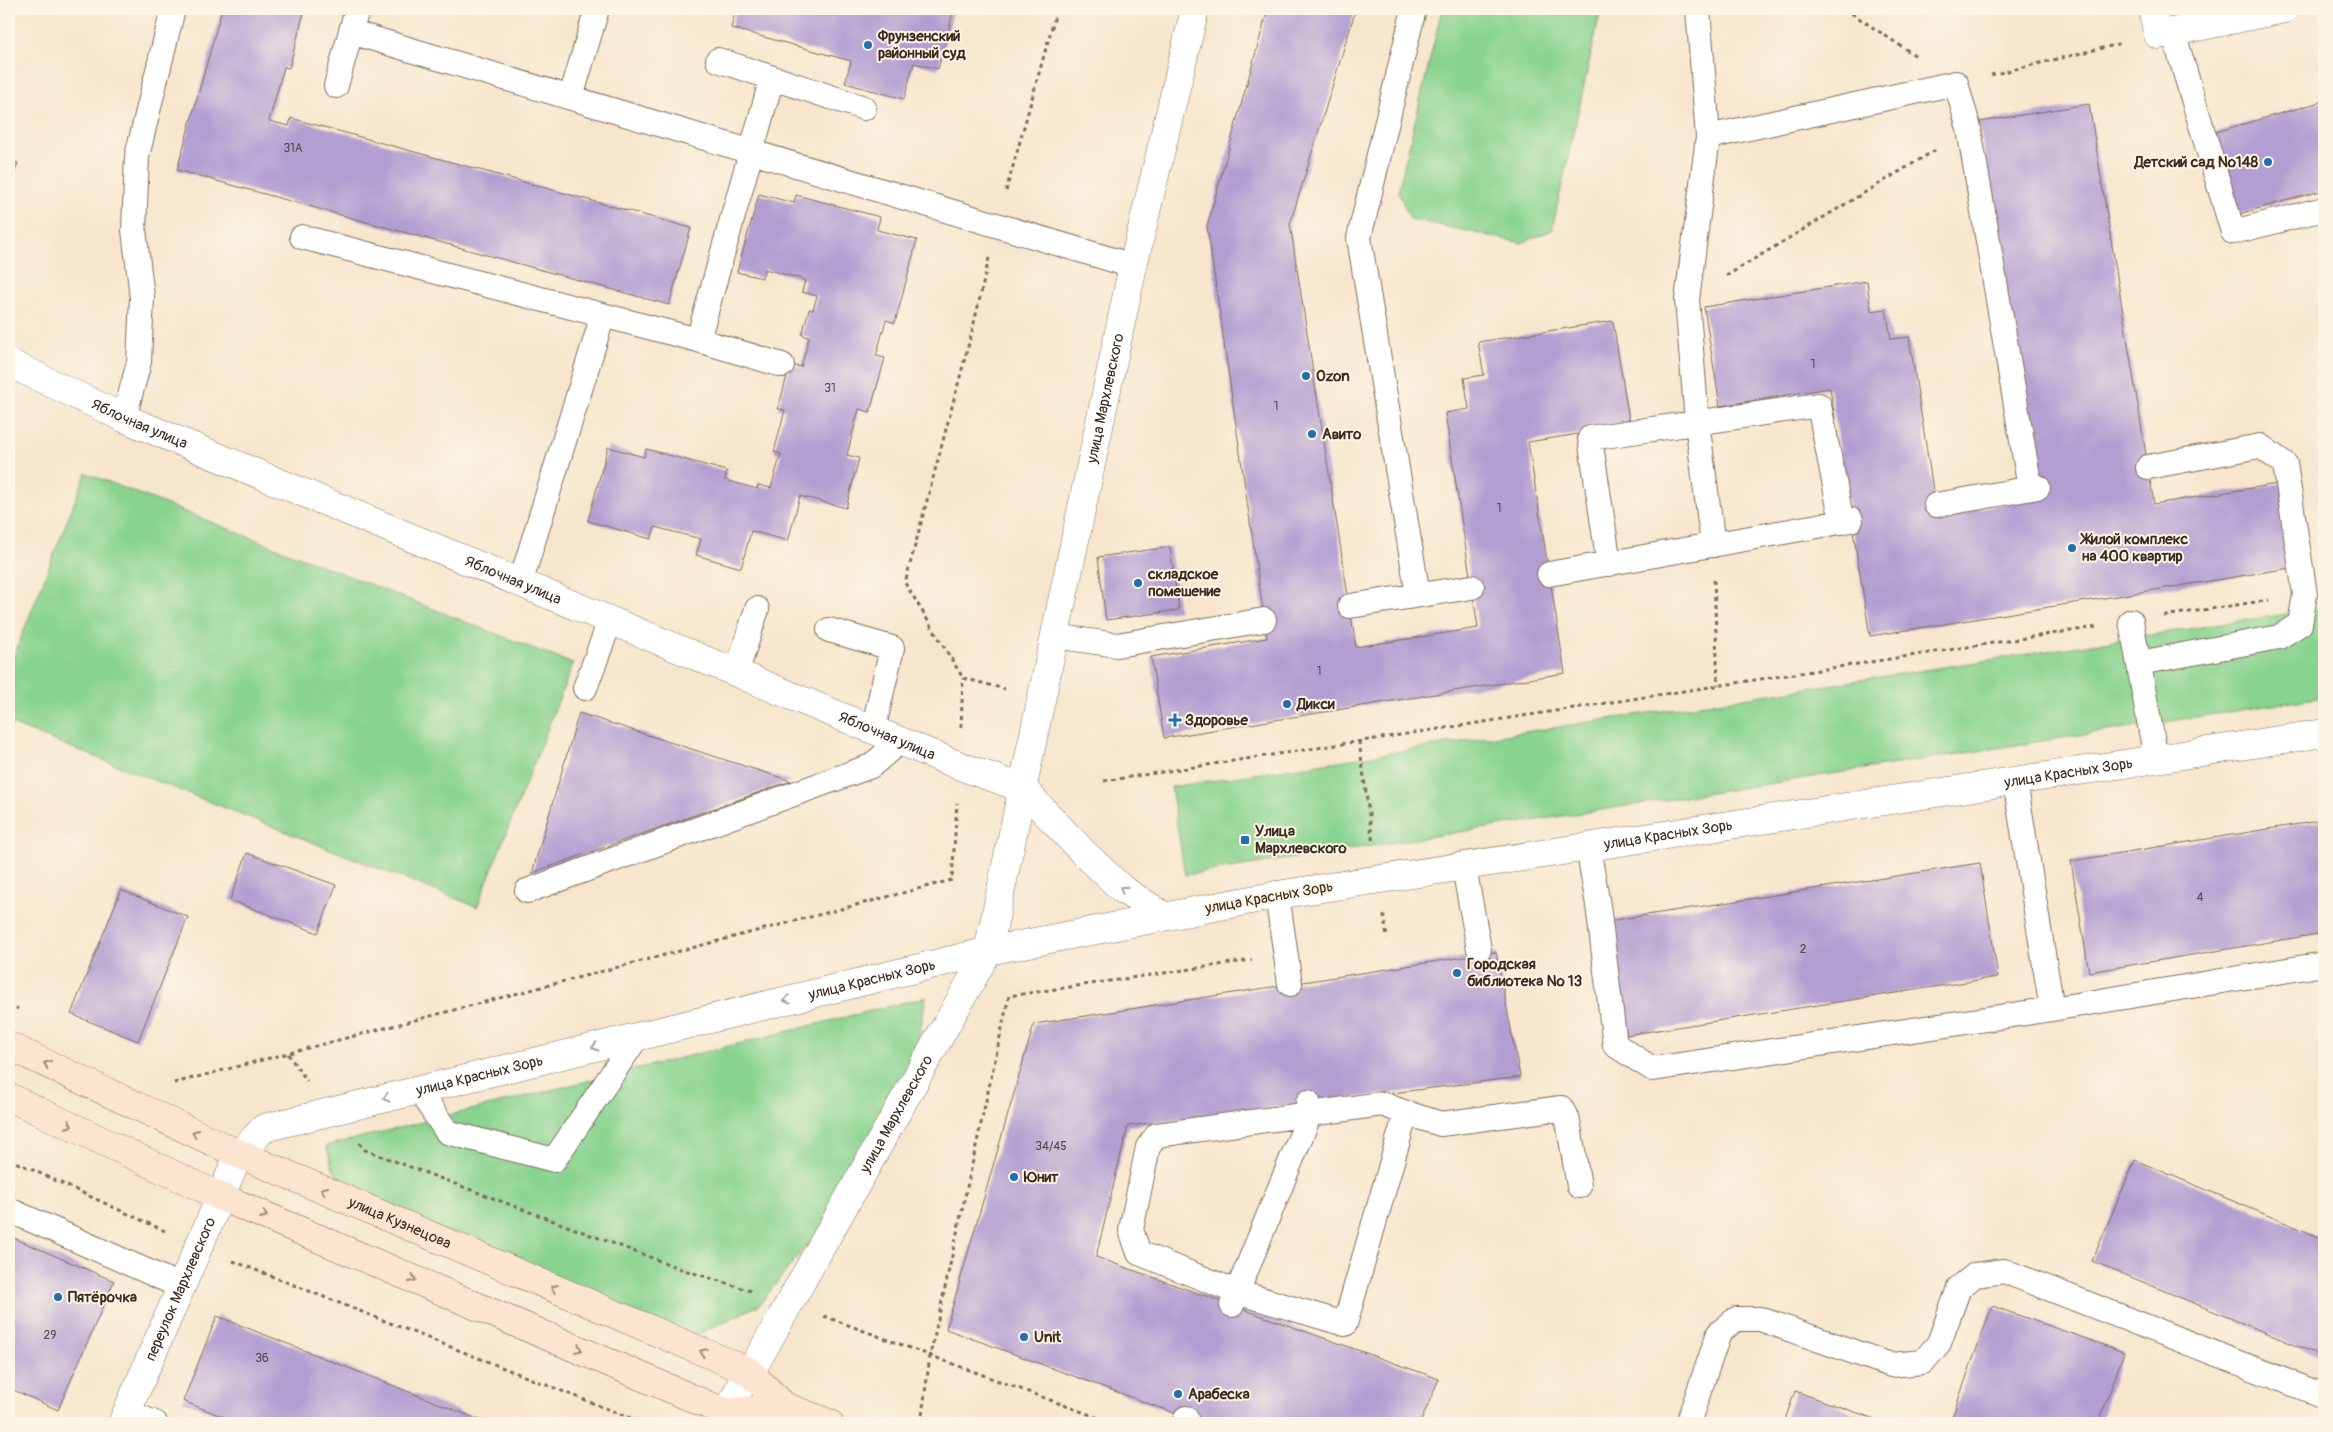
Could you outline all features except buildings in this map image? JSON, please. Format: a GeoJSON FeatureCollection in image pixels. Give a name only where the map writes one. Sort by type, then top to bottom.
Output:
{"type":"FeatureCollection","features":[{"type":"Feature","properties":{"kind":"main road","name":"улица Кузнецова"},"geometry":{"type":"LineString","coordinates":[[9,1046],[239,1154],[748,1371],[784,1406],[829,1423]]}},
{"type":"Feature","properties":{"kind":"main road"},"geometry":{"type":"LineString","coordinates":[[9,1097],[219,1196],[725,1418]]}},
{"type":"Feature","properties":{"kind":"main road","name":"улица Кузнецова"},"geometry":{"type":"LineString","coordinates":[[725,1418],[784,1406]]}},
{"type":"Feature","properties":{"kind":"street","name":"улица Мархлевского"},"geometry":{"type":"LineString","coordinates":[[725,1418],[748,1371],[755,1364],[988,951],[1133,266],[1195,9]]}},
{"type":"Feature","properties":{"kind":"street"},"geometry":{"type":"LineString","coordinates":[[2152,9],[2165,34],[2284,9]]}},
{"type":"Feature","properties":{"kind":"street","name":"Яблочная улица"},"geometry":{"type":"LineString","coordinates":[[9,363],[124,418],[736,674],[960,766],[1022,788]]}},
{"type":"Feature","properties":{"kind":"street","name":"улица Красных Зорь"},"geometry":{"type":"LineString","coordinates":[[239,1154],[264,1128],[988,951],[1277,895],[2324,733]]}},
{"type":"Feature","properties":{"kind":"street"},"geometry":{"type":"LineString","coordinates":[[1022,788],[1084,853],[1122,889],[1164,916]]}},
{"type":"Feature","properties":{"kind":"street","name":"переулок Мархлевского"},"geometry":{"type":"LineString","coordinates":[[125,1418],[197,1246],[239,1154]]}},
{"type":"Feature","properties":{"kind":"lane"},"geometry":{"type":"LineString","coordinates":[[124,418],[139,362],[142,296],[134,230],[137,156],[173,9]]}},
{"type":"Feature","properties":{"kind":"lane"},"geometry":{"type":"LineString","coordinates":[[336,86],[357,9]]}},
{"type":"Feature","properties":{"kind":"lane"},"geometry":{"type":"LineString","coordinates":[[571,97],[597,9]]}},
{"type":"Feature","properties":{"kind":"lane"},"geometry":{"type":"LineString","coordinates":[[1414,9],[1359,238],[1418,595]]}},
{"type":"Feature","properties":{"kind":"lane"},"geometry":{"type":"LineString","coordinates":[[1698,9],[1708,137],[1687,300],[1697,422],[1713,545]]}},
{"type":"Feature","properties":{"kind":"lane"},"geometry":{"type":"LineString","coordinates":[[351,32],[1133,266]]}},
{"type":"Feature","properties":{"kind":"lane"},"geometry":{"type":"LineString","coordinates":[[2165,34],[2233,232],[2324,208]]}},
{"type":"Feature","properties":{"kind":"lane"},"geometry":{"type":"LineString","coordinates":[[718,60],[864,108]]}},
{"type":"Feature","properties":{"kind":"lane"},"geometry":{"type":"LineString","coordinates":[[698,340],[772,78]]}},
{"type":"Feature","properties":{"kind":"lane"},"geometry":{"type":"LineString","coordinates":[[1708,137],[1956,83],[1969,129],[2034,487],[1936,505]]}},
{"type":"Feature","properties":{"kind":"lane"},"geometry":{"type":"LineString","coordinates":[[302,238],[698,340],[782,365]]}},
{"type":"Feature","properties":{"kind":"lane"},"geometry":{"type":"LineString","coordinates":[[520,584],[603,315]]}},
{"type":"Feature","properties":{"kind":"lane"},"geometry":{"type":"LineString","coordinates":[[1549,574],[1609,564],[1846,521],[1819,405],[1590,438],[1609,564]]}},
{"type":"Feature","properties":{"kind":"lane"},"geometry":{"type":"LineString","coordinates":[[2138,663],[2279,636],[2300,624],[2305,594],[2285,464],[2260,446],[2148,467]]}},
{"type":"Feature","properties":{"kind":"lane"},"geometry":{"type":"LineString","coordinates":[[1350,606],[1472,587]]}},
{"type":"Feature","properties":{"kind":"lane"},"geometry":{"type":"LineString","coordinates":[[736,674],[756,609]]}},
{"type":"Feature","properties":{"kind":"lane"},"geometry":{"type":"LineString","coordinates":[[1054,636],[1117,645],[1264,620]]}},
{"type":"Feature","properties":{"kind":"lane"},"geometry":{"type":"LineString","coordinates":[[585,688],[610,621]]}},
{"type":"Feature","properties":{"kind":"lane"},"geometry":{"type":"LineString","coordinates":[[2131,622],[2156,760]]}},
{"type":"Feature","properties":{"kind":"lane"},"geometry":{"type":"LineString","coordinates":[[829,630],[892,648],[873,730]]}},
{"type":"Feature","properties":{"kind":"lane"},"geometry":{"type":"LineString","coordinates":[[527,891],[871,766],[900,741]]}},
{"type":"Feature","properties":{"kind":"lane"},"geometry":{"type":"LineString","coordinates":[[2015,781],[2052,1008]]}},
{"type":"Feature","properties":{"kind":"lane"},"geometry":{"type":"LineString","coordinates":[[1588,847],[1598,904],[1615,1045],[1653,1068],[2052,1008],[2324,964]]}},
{"type":"Feature","properties":{"kind":"lane"},"geometry":{"type":"LineString","coordinates":[[1464,866],[1479,949]]}},
{"type":"Feature","properties":{"kind":"lane"},"geometry":{"type":"LineString","coordinates":[[1277,895],[1290,984]]}},
{"type":"Feature","properties":{"kind":"lane"},"geometry":{"type":"LineString","coordinates":[[419,1090],[447,1132],[554,1160],[637,1037]]}},
{"type":"Feature","properties":{"kind":"lane"},"geometry":{"type":"LineString","coordinates":[[1406,1113],[1345,1324],[1234,1299],[1138,1254],[1132,1230],[1148,1147],[1157,1135],[1309,1108],[1382,1104],[1441,1124],[1561,1108],[1568,1121],[1579,1186]]}},
{"type":"Feature","properties":{"kind":"lane"},"geometry":{"type":"LineString","coordinates":[[1234,1299],[1309,1108]]}},
{"type":"Feature","properties":{"kind":"lane"},"geometry":{"type":"LineString","coordinates":[[9,1210],[180,1286]]}},
{"type":"Feature","properties":{"kind":"lane"},"geometry":{"type":"LineString","coordinates":[[1688,1423],[1720,1333],[1736,1319],[1760,1319],[1891,1365],[1923,1362],[1939,1343],[1959,1288],[1975,1274],[2004,1271],[2324,1396]]}},
{"type":"Feature","properties":{"kind":"lane"},"geometry":{"type":"LineString","coordinates":[[125,1418],[155,1423]]}},
{"type":"Feature","properties":{"kind":"path"},"geometry":{"type":"LineString","coordinates":[[170,1084],[952,880],[960,766],[963,678],[905,583],[972,332],[997,225],[1057,9]]}},
{"type":"Feature","properties":{"kind":"path"},"geometry":{"type":"LineString","coordinates":[[1845,9],[1956,83],[2165,34]]}},
{"type":"Feature","properties":{"kind":"path"},"geometry":{"type":"LineString","coordinates":[[1687,300],[1969,129]]}},
{"type":"Feature","properties":{"kind":"path"},"geometry":{"type":"LineString","coordinates":[[1713,545],[1718,685]]}},
{"type":"Feature","properties":{"kind":"path"},"geometry":{"type":"LineString","coordinates":[[1104,780],[2305,594]]}},
{"type":"Feature","properties":{"kind":"path"},"geometry":{"type":"LineString","coordinates":[[963,678],[1041,699]]}},
{"type":"Feature","properties":{"kind":"path"},"geometry":{"type":"LineString","coordinates":[[1359,741],[1387,939]]}},
{"type":"Feature","properties":{"kind":"path"},"geometry":{"type":"LineString","coordinates":[[921,1423],[930,1356],[1010,996],[1286,955]]}},
{"type":"Feature","properties":{"kind":"path"},"geometry":{"type":"LineString","coordinates":[[9,1004],[27,1013]]}},
{"type":"Feature","properties":{"kind":"path"},"geometry":{"type":"LineString","coordinates":[[288,1054],[328,1112],[366,1150],[684,1270],[789,1303],[1112,1423]]}},
{"type":"Feature","properties":{"kind":"path"},"geometry":{"type":"LineString","coordinates":[[9,1159],[197,1246],[644,1423]]}},
{"type":"Feature","properties":{"kind":"green space"},"geometry":{"type":"Polygon","coordinates":[[[1442,9],[1601,9],[1552,230],[1522,243],[1410,219],[1398,192],[1442,9]]]}},
{"type":"Feature","properties":{"kind":"green space"},"geometry":{"type":"Polygon","coordinates":[[[86,473],[573,664],[477,907],[9,723],[9,668],[86,473]]]}},
{"type":"Feature","properties":{"kind":"green space"},"geometry":{"type":"Polygon","coordinates":[[[2324,608],[2324,697],[1185,875],[1171,787],[2324,608]]]}},
{"type":"Feature","properties":{"kind":"green space"},"geometry":{"type":"Polygon","coordinates":[[[926,997],[910,1092],[818,1231],[759,1305],[692,1337],[352,1191],[334,1172],[326,1146],[926,997]]]}},
{"type":"Feature","properties":{"kind":"place","name":"Фрунзенский районный суд"},"geometry":{"type":"Point","coordinates":[868,45]}},
{"type":"Feature","properties":{"kind":"place","name":"Детский сад №148"},"geometry":{"type":"Point","coordinates":[2268,162]}},
{"type":"Feature","properties":{"kind":"place","name":"Ozon"},"geometry":{"type":"Point","coordinates":[1306,376]}},
{"type":"Feature","properties":{"kind":"place","name":"Авито"},"geometry":{"type":"Point","coordinates":[1312,434]}},
{"type":"Feature","properties":{"kind":"place","name":"Жилой комплекс на 400 квартир"},"geometry":{"type":"Point","coordinates":[2072,548]}},
{"type":"Feature","properties":{"kind":"place","name":"складское помешение"},"geometry":{"type":"Point","coordinates":[1138,583]}},
{"type":"Feature","properties":{"kind":"place","name":"Дикси"},"geometry":{"type":"Point","coordinates":[1287,704]}},
{"type":"Feature","properties":{"kind":"place","name":"Здоровье"},"geometry":{"type":"Point","coordinates":[1175,720]}},
{"type":"Feature","properties":{"kind":"place","name":"Улица Мархлевского"},"geometry":{"type":"Point","coordinates":[1245,840]}},
{"type":"Feature","properties":{"kind":"place","name":"Городская библиотека № 13"},"geometry":{"type":"Point","coordinates":[1457,973]}},
{"type":"Feature","properties":{"kind":"place","name":"Юнит"},"geometry":{"type":"Point","coordinates":[1014,1177]}},
{"type":"Feature","properties":{"kind":"place","name":"Пятёрочка"},"geometry":{"type":"Point","coordinates":[58,1297]}},
{"type":"Feature","properties":{"kind":"place","name":"Unit"},"geometry":{"type":"Point","coordinates":[1024,1337]}},
{"type":"Feature","properties":{"kind":"place","name":"Арабеска"},"geometry":{"type":"Point","coordinates":[1178,1394]}}]}
